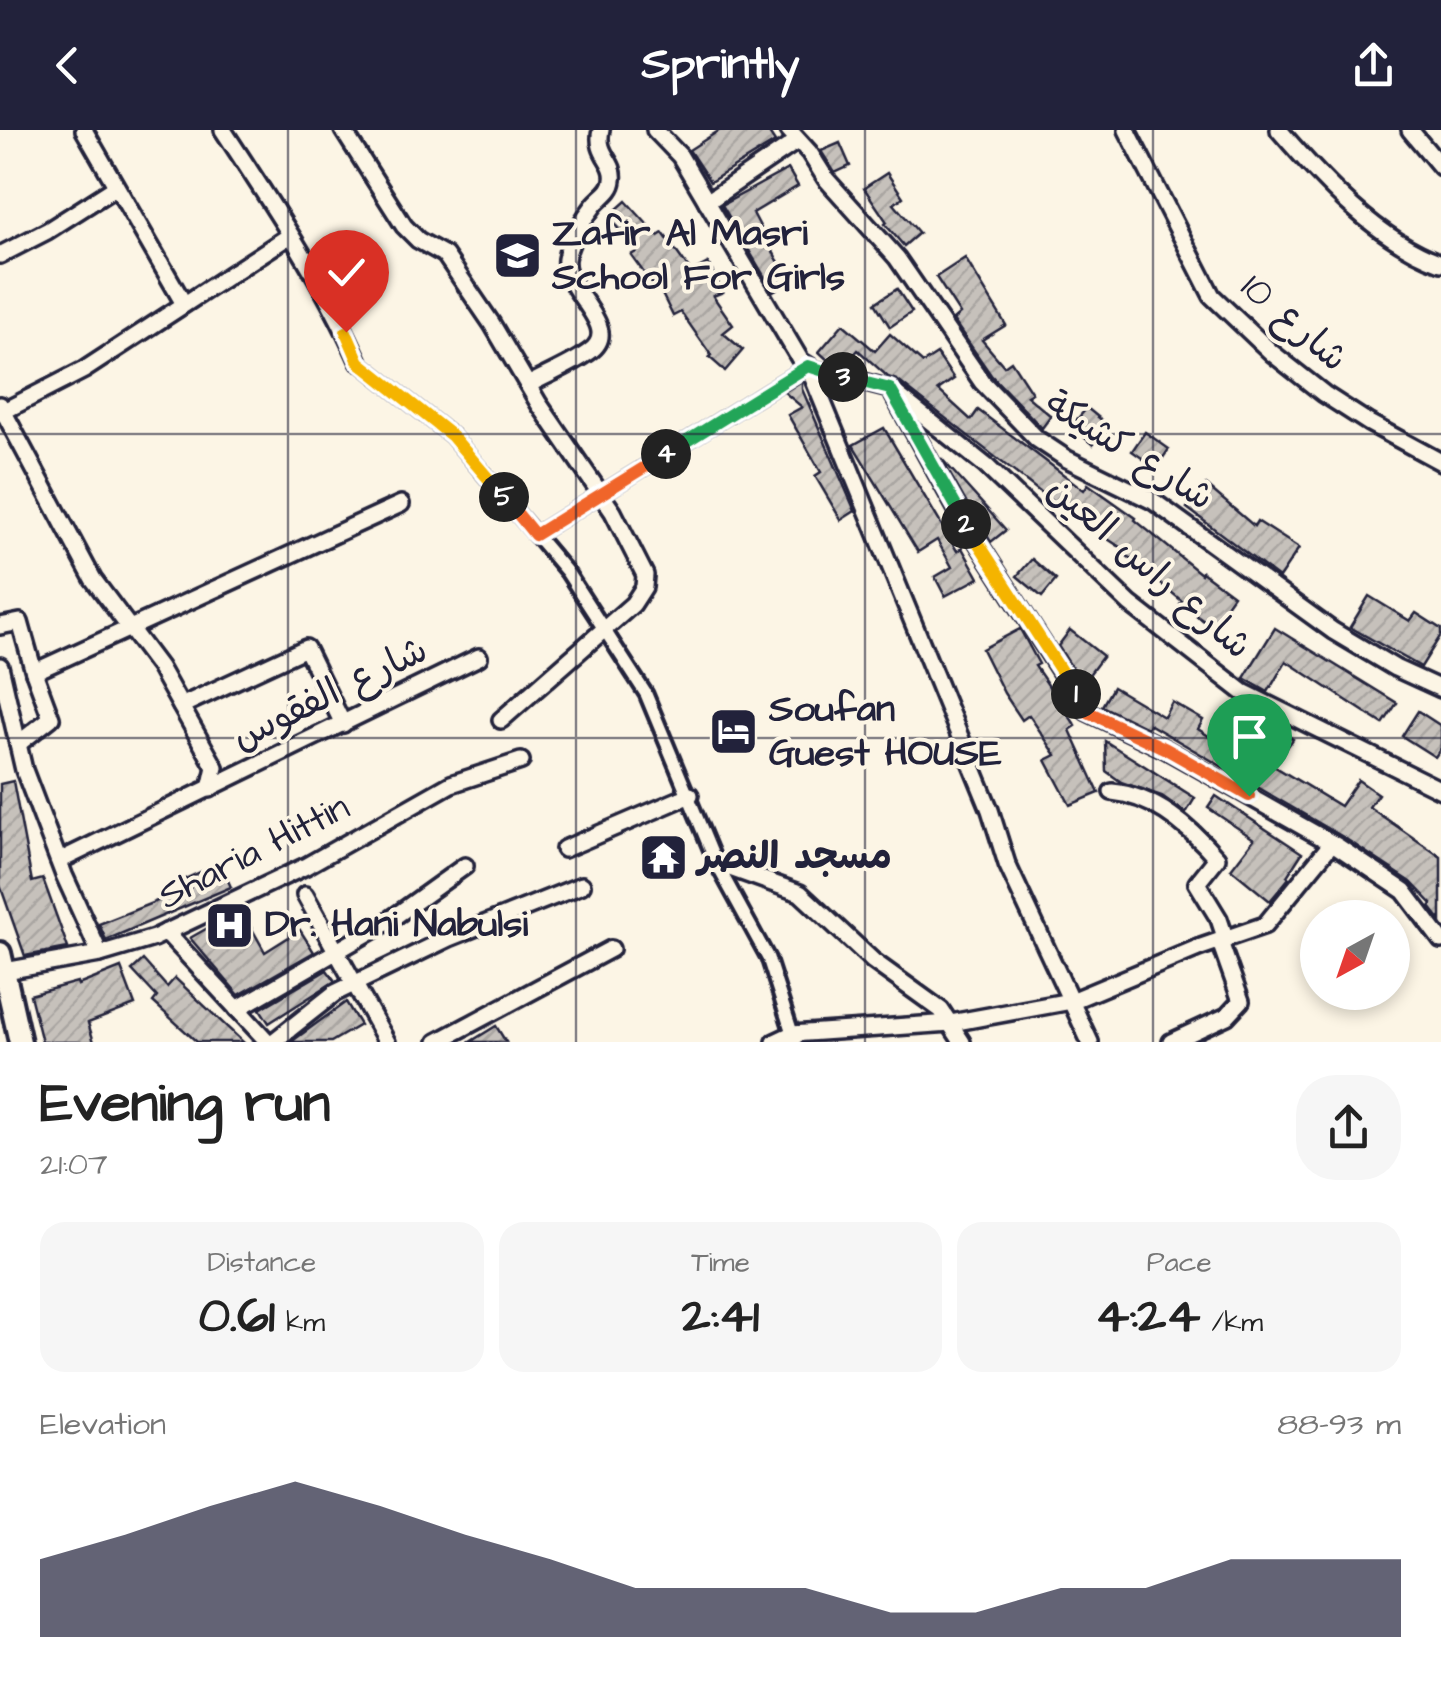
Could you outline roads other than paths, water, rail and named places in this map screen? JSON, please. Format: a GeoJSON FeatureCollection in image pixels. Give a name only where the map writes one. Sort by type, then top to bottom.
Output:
{"type":"FeatureCollection","features":[{"type":"Feature","properties":{"kind":"main road"},"geometry":{"type":"LineString","coordinates":[[1,965],[20,1042]]}},
{"type":"Feature","properties":{"kind":"street"},"geometry":{"type":"LineString","coordinates":[[84,130],[184,304]]}},
{"type":"Feature","properties":{"kind":"street"},"geometry":{"type":"LineString","coordinates":[[222,130],[346,332],[359,362],[452,436],[567,572],[646,694],[716,863],[768,958],[794,1038]]}},
{"type":"Feature","properties":{"kind":"street"},"geometry":{"type":"LineString","coordinates":[[344,130],[404,226],[449,260],[601,494],[642,565],[644,576],[639,597],[501,720]]}},
{"type":"Feature","properties":{"kind":"street"},"geometry":{"type":"LineString","coordinates":[[528,385],[590,352],[600,338],[600,324],[572,285],[566,260],[591,210],[613,183],[613,172],[599,144],[602,130]]}},
{"type":"Feature","properties":{"kind":"street"},"geometry":{"type":"LineString","coordinates":[[655,130],[680,156],[796,354],[814,369],[890,389],[957,510],[1086,711],[1166,749],[1332,843],[1404,892],[1441,940]]}},
{"type":"Feature","properties":{"kind":"street","name":"شارع 10"},"geometry":{"type":"LineString","coordinates":[[1127,130],[1212,296],[1272,353],[1324,394],[1441,462]]}},
{"type":"Feature","properties":{"kind":"street"},"geometry":{"type":"LineString","coordinates":[[1279,130],[1336,189],[1403,247],[1441,262]]}},
{"type":"Feature","properties":{"kind":"street"},"geometry":{"type":"LineString","coordinates":[[1410,130],[1441,167]]}},
{"type":"Feature","properties":{"kind":"street"},"geometry":{"type":"LineString","coordinates":[[707,202],[798,141]]}},
{"type":"Feature","properties":{"kind":"street","name":"شارع كشيكة"},"geometry":{"type":"LineString","coordinates":[[798,141],[826,179],[897,258],[982,382],[1042,442],[1067,460],[1153,501],[1333,632],[1441,689]]}},
{"type":"Feature","properties":{"kind":"street"},"geometry":{"type":"LineString","coordinates":[[0,255],[47,231],[116,187]]}},
{"type":"Feature","properties":{"kind":"street"},"geometry":{"type":"LineString","coordinates":[[210,789],[216,767],[159,666],[93,580],[1,410],[84,370],[289,236]]}},
{"type":"Feature","properties":{"kind":"street"},"geometry":{"type":"LineString","coordinates":[[535,535],[814,369]]}},
{"type":"Feature","properties":{"kind":"street"},"geometry":{"type":"LineString","coordinates":[[814,369],[990,810],[1007,864],[1090,1042]]}},
{"type":"Feature","properties":{"kind":"street","name":"شارع راس العين"},"geometry":{"type":"LineString","coordinates":[[890,389],[986,466],[1130,604],[1242,692],[1441,790]]}},
{"type":"Feature","properties":{"kind":"street"},"geometry":{"type":"LineString","coordinates":[[34,672],[401,504]]}},
{"type":"Feature","properties":{"kind":"street"},"geometry":{"type":"LineString","coordinates":[[0,626],[20,622],[51,718],[18,744]]}},
{"type":"Feature","properties":{"kind":"street"},"geometry":{"type":"LineString","coordinates":[[181,706],[306,648],[344,724]]}},
{"type":"Feature","properties":{"kind":"street","name":"شارع الفقوس"},"geometry":{"type":"LineString","coordinates":[[59,861],[478,658]]}},
{"type":"Feature","properties":{"kind":"street"},"geometry":{"type":"LineString","coordinates":[[0,666],[24,770],[100,954]]}},
{"type":"Feature","properties":{"kind":"street","name":"Sharia Hittin"},"geometry":{"type":"LineString","coordinates":[[1,965],[100,954],[166,932],[306,866],[451,784],[521,761]]}},
{"type":"Feature","properties":{"kind":"street"},"geometry":{"type":"LineString","coordinates":[[1112,792],[1131,794],[1172,816],[1217,858],[1196,883],[1219,920],[1240,1000],[1227,1016],[1171,1042]]}},
{"type":"Feature","properties":{"kind":"street"},"geometry":{"type":"LineString","coordinates":[[564,850],[690,795]]}},
{"type":"Feature","properties":{"kind":"street"},"geometry":{"type":"LineString","coordinates":[[776,1042],[952,1023],[1071,1001],[1198,948],[1256,930],[1272,918],[1332,843]]}},
{"type":"Feature","properties":{"kind":"street"},"geometry":{"type":"LineString","coordinates":[[716,863],[800,893],[873,961],[936,1006],[952,1023],[962,1042]]}},
{"type":"Feature","properties":{"kind":"street"},"geometry":{"type":"LineString","coordinates":[[237,1009],[387,922],[464,866]]}},
{"type":"Feature","properties":{"kind":"street"},"geometry":{"type":"LineString","coordinates":[[166,932],[271,1042],[335,993],[450,938],[582,885]]}},
{"type":"Feature","properties":{"kind":"street"},"geometry":{"type":"LineString","coordinates":[[305,895],[386,1042]]}},
{"type":"Feature","properties":{"kind":"street"},"geometry":{"type":"LineString","coordinates":[[437,1042],[611,948]]}},
{"type":"Feature","properties":{"kind":"place","name":"Zafir Al Masri School For Girls"},"geometry":{"type":"Point","coordinates":[517,256]}},
{"type":"Feature","properties":{"kind":"place","name":"Soufan Guest HOUSE"},"geometry":{"type":"Point","coordinates":[734,732]}},
{"type":"Feature","properties":{"kind":"place","name":"مسجد النصر"},"geometry":{"type":"Point","coordinates":[663,857]}},
{"type":"Feature","properties":{"kind":"place","name":"Dr. Hani Nabulsi"},"geometry":{"type":"Point","coordinates":[230,925]}}]}
